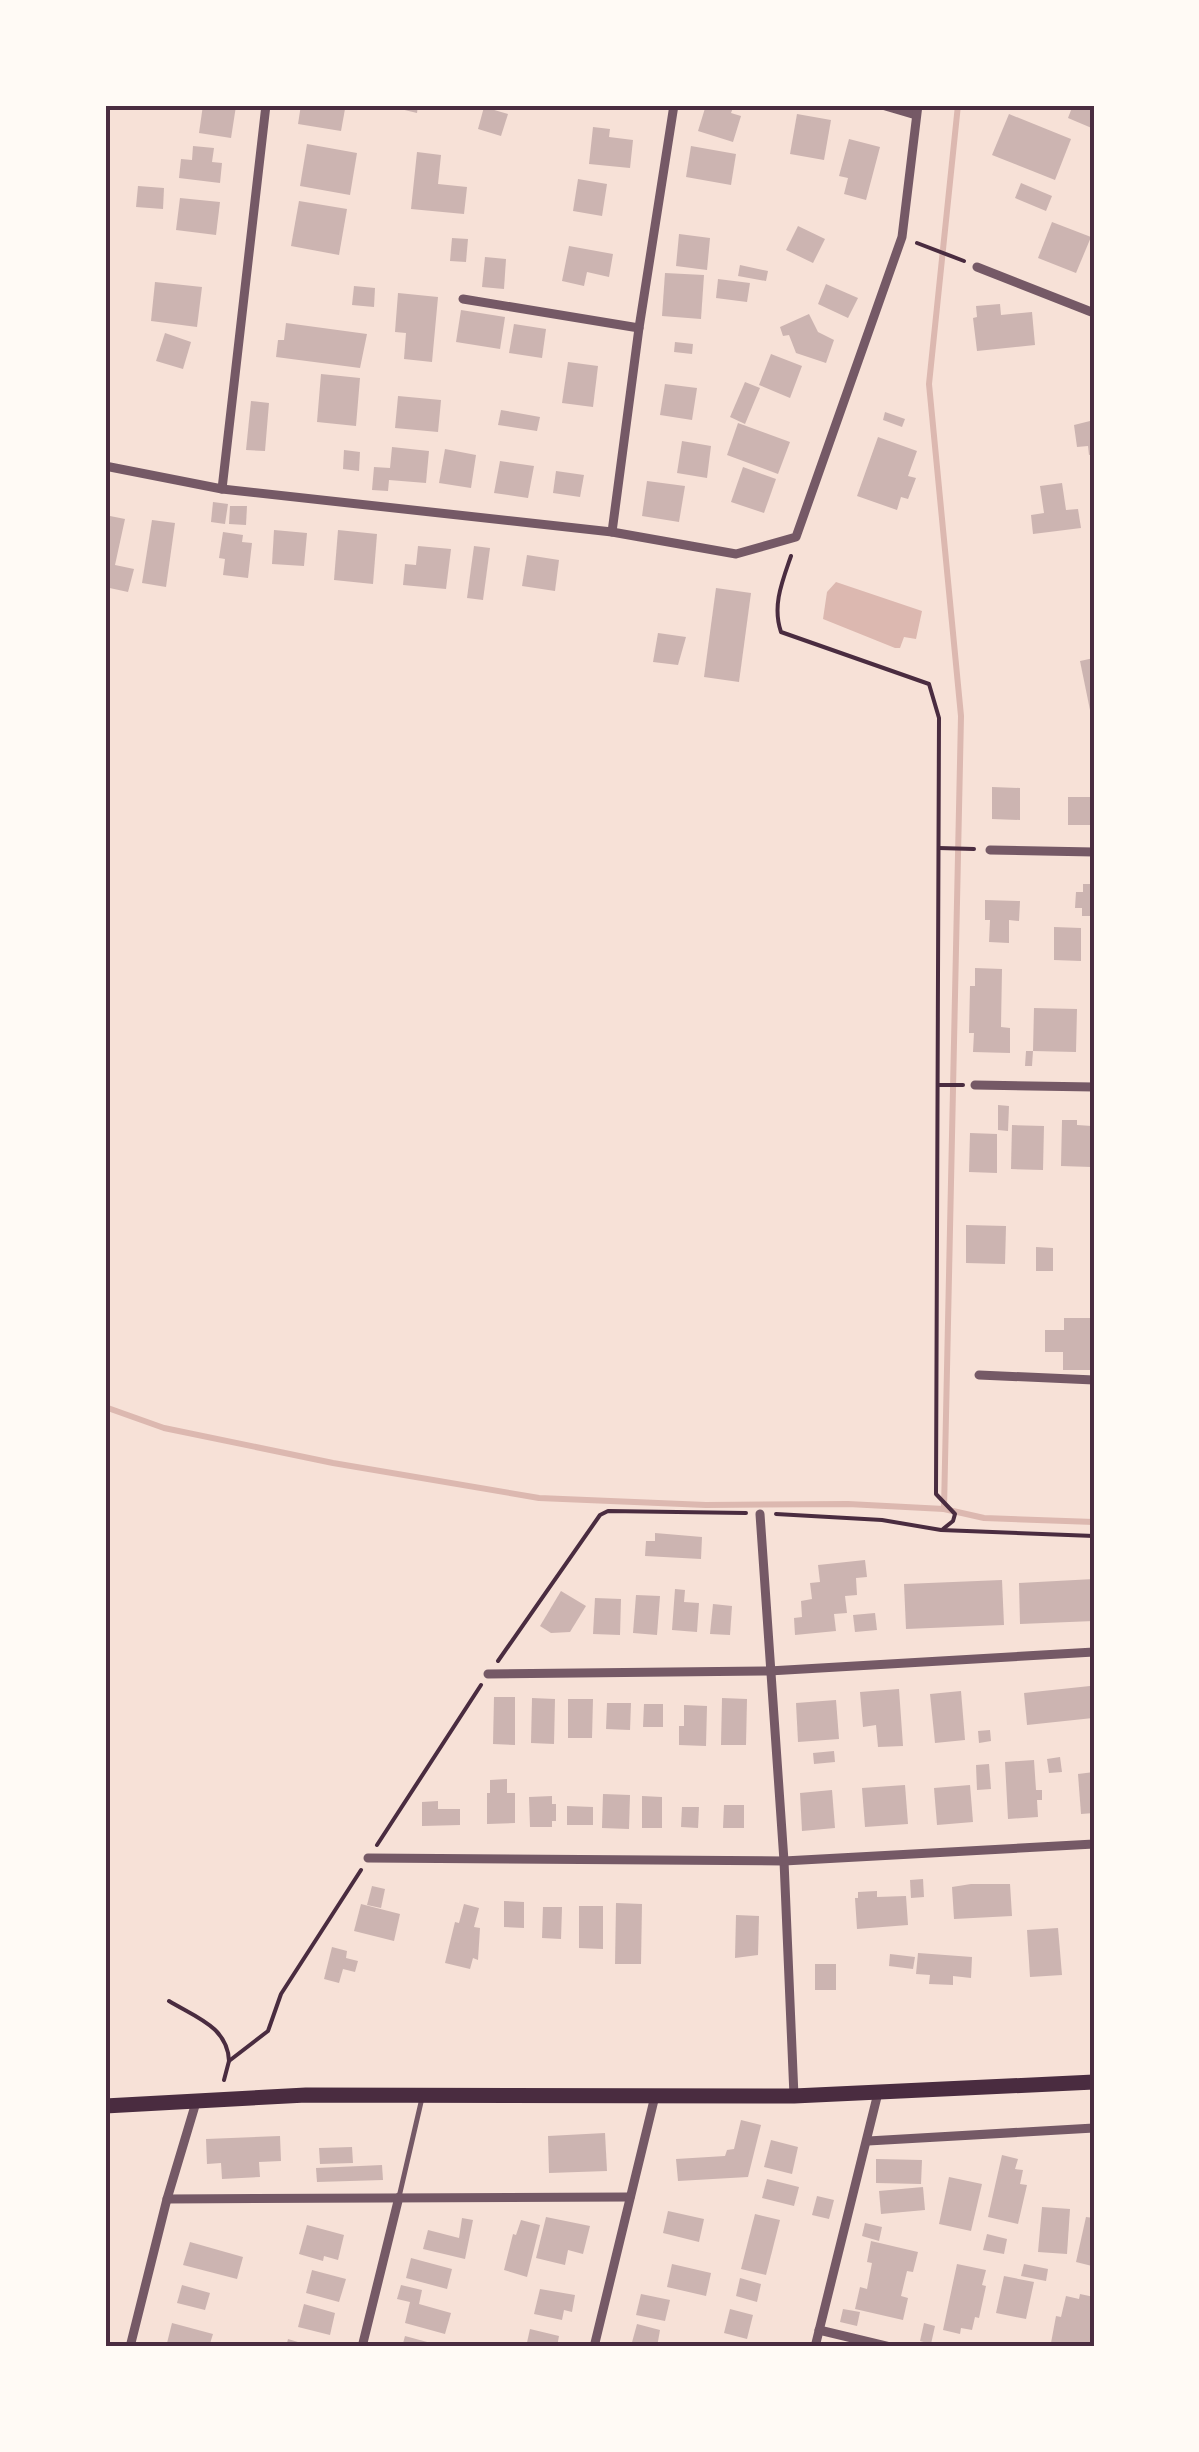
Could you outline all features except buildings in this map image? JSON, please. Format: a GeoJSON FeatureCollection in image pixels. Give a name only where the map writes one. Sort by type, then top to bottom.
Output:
{"type":"FeatureCollection","features":[{"type":"Feature","properties":{"kind":"main road"},"geometry":{"type":"LineString","coordinates":[[105,2106],[197,2099],[423,2094],[794,2096],[1094,2082]]}},
{"type":"Feature","properties":{"kind":"street"},"geometry":{"type":"LineString","coordinates":[[222,489],[266,105]]}},
{"type":"Feature","properties":{"kind":"street"},"geometry":{"type":"LineString","coordinates":[[612,532],[674,105]]}},
{"type":"Feature","properties":{"kind":"street"},"geometry":{"type":"LineString","coordinates":[[105,466],[222,489],[612,532],[736,554],[796,537],[902,237],[917,110],[882,105]]}},
{"type":"Feature","properties":{"kind":"street"},"geometry":{"type":"LineString","coordinates":[[978,266],[1093,311]]}},
{"type":"Feature","properties":{"kind":"street"},"geometry":{"type":"LineString","coordinates":[[463,300],[639,328]]}},
{"type":"Feature","properties":{"kind":"street"},"geometry":{"type":"LineString","coordinates":[[990,850],[1094,852]]}},
{"type":"Feature","properties":{"kind":"street"},"geometry":{"type":"LineString","coordinates":[[971,1085],[1094,1087]]}},
{"type":"Feature","properties":{"kind":"street"},"geometry":{"type":"LineString","coordinates":[[979,1375],[1094,1380]]}},
{"type":"Feature","properties":{"kind":"street"},"geometry":{"type":"LineString","coordinates":[[760,1514],[784,1861],[794,2096]]}},
{"type":"Feature","properties":{"kind":"street"},"geometry":{"type":"LineString","coordinates":[[488,1674],[769,1671],[1094,1652]]}},
{"type":"Feature","properties":{"kind":"street"},"geometry":{"type":"LineString","coordinates":[[368,1858],[784,1861],[1094,1844]]}},
{"type":"Feature","properties":{"kind":"street"},"geometry":{"type":"LineString","coordinates":[[815,2347],[878,2093]]}},
{"type":"Feature","properties":{"kind":"street"},"geometry":{"type":"LineString","coordinates":[[594,2347],[655,2096]]}},
{"type":"Feature","properties":{"kind":"street"},"geometry":{"type":"LineString","coordinates":[[130,2347],[197,2099]]}},
{"type":"Feature","properties":{"kind":"street"},"geometry":{"type":"LineString","coordinates":[[868,2141],[1094,2128]]}},
{"type":"Feature","properties":{"kind":"street"},"geometry":{"type":"LineString","coordinates":[[362,2347],[398,2197]]}},
{"type":"Feature","properties":{"kind":"street"},"geometry":{"type":"LineString","coordinates":[[167,2199],[630,2197]]}},
{"type":"Feature","properties":{"kind":"street"},"geometry":{"type":"LineString","coordinates":[[819,2330],[890,2347]]}},
{"type":"Feature","properties":{"kind":"lane"},"geometry":{"type":"LineString","coordinates":[[398,2197],[423,2094]]}},
{"type":"Feature","properties":{"kind":"path"},"geometry":{"type":"LineString","coordinates":[[921,244],[978,266]]}},
{"type":"Feature","properties":{"kind":"path"},"geometry":{"type":"LineString","coordinates":[[796,537],[778,597],[776,618],[781,632],[929,684],[939,718],[938,1496],[955,1514],[953,1521],[941,1530]]}},
{"type":"Feature","properties":{"kind":"path"},"geometry":{"type":"LineString","coordinates":[[941,848],[972,849]]}},
{"type":"Feature","properties":{"kind":"path"},"geometry":{"type":"LineString","coordinates":[[939,1085],[971,1085]]}},
{"type":"Feature","properties":{"kind":"path"},"geometry":{"type":"LineString","coordinates":[[230,2061],[268,2032],[280,1994],[488,1674],[600,1515],[608,1511],[760,1514],[882,1520],[941,1530],[1094,1536]]}},
{"type":"Feature","properties":{"kind":"path"},"geometry":{"type":"LineString","coordinates":[[169,2001],[217,2030],[229,2045],[230,2061],[219,2099]]}},
{"type":"Feature","properties":{"kind":"shaded area"},"geometry":{"type":"Polygon","coordinates":[[[836,582],[922,611],[916,639],[904,637],[900,648],[895,648],[823,619],[827,592],[836,582]]]}},
{"type":"Feature","properties":{"kind":"waterway"},"geometry":{"type":"LineString","coordinates":[[944,1509],[961,716],[929,384],[958,105]]}},
{"type":"Feature","properties":{"kind":"waterway"},"geometry":{"type":"LineString","coordinates":[[105,1407],[164,1428],[333,1463],[539,1498],[706,1505],[848,1504],[944,1509],[984,1518],[1094,1522]]}}]}
